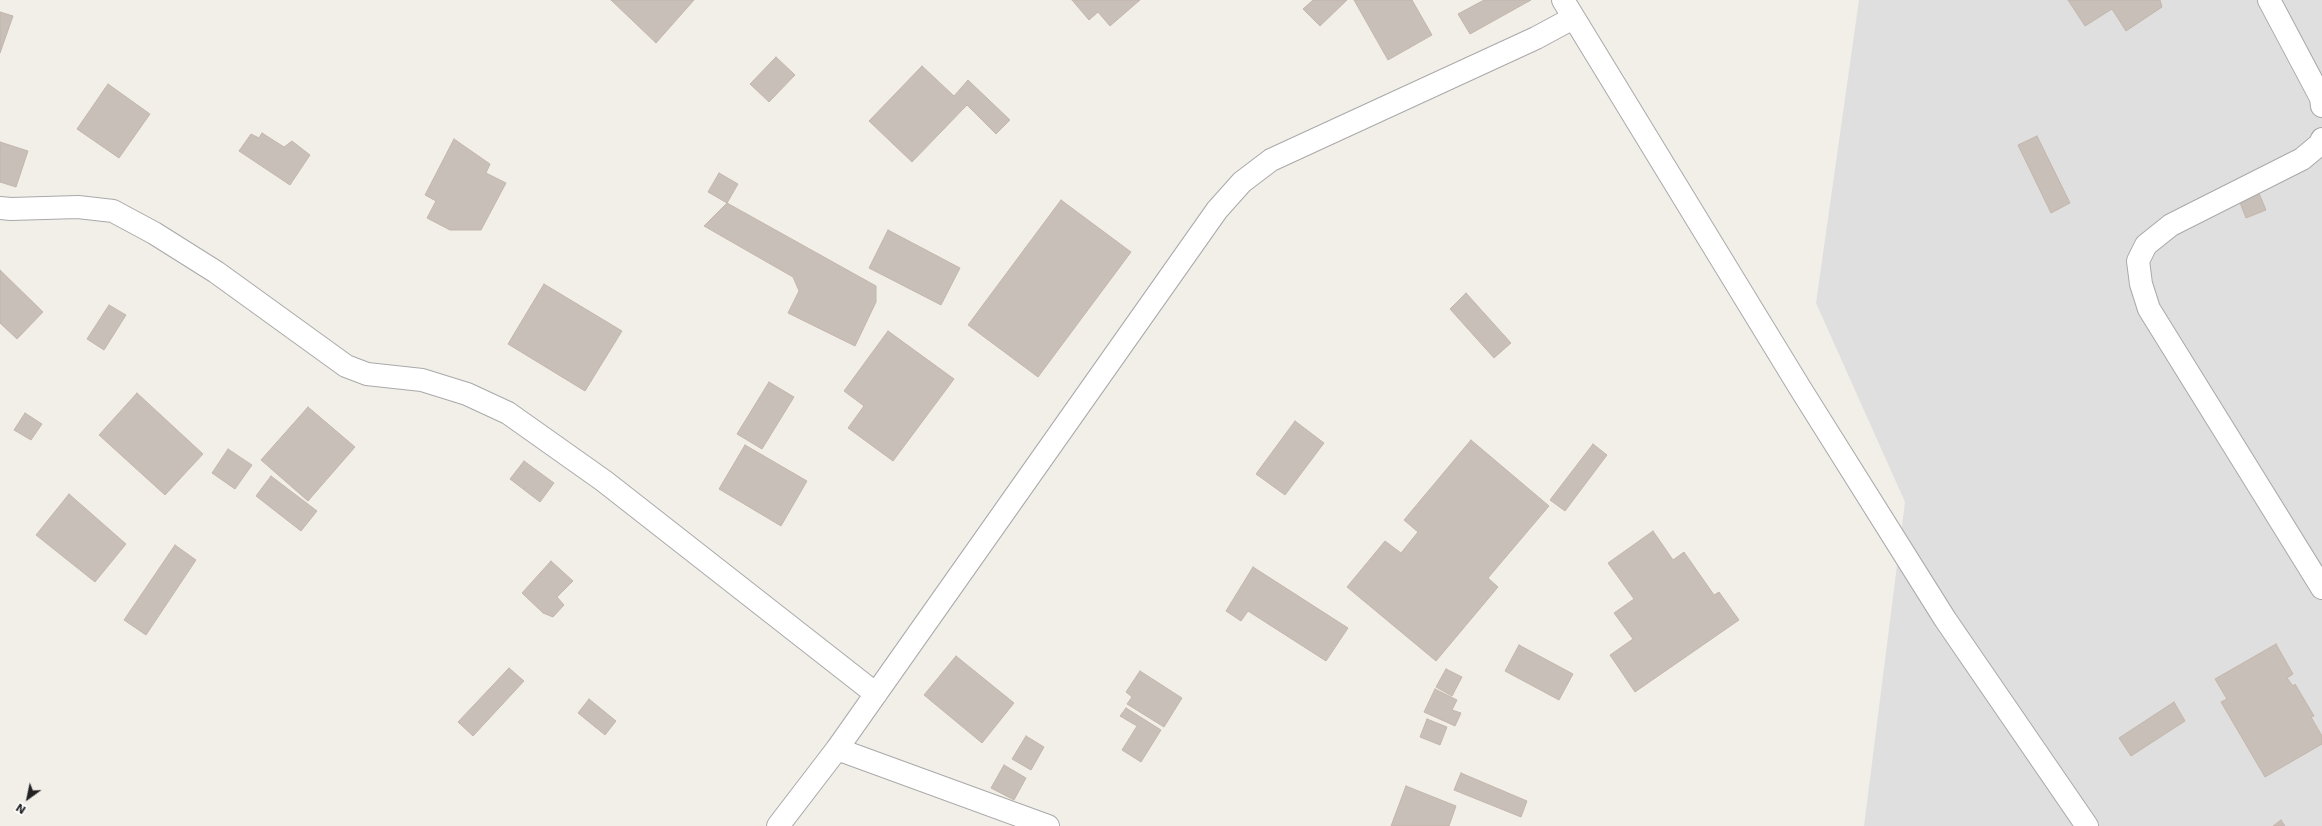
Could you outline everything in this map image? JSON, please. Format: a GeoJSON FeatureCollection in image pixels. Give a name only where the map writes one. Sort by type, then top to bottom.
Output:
{"type":"FeatureCollection","features":[{"type":"Feature","properties":{"kind":"street"},"geometry":{"type":"LineString","coordinates":[[2269,0],[2321,98],[2322,105]]}},
{"type":"Feature","properties":{"kind":"street"},"geometry":{"type":"LineString","coordinates":[[778,826],[837,750],[1212,216],[1242,182],[1271,160],[1536,38],[1568,9],[1800,388],[1945,619],[2087,826]]}},
{"type":"Feature","properties":{"kind":"street"},"geometry":{"type":"LineString","coordinates":[[2322,139],[2320,144],[2302,160],[2171,225],[2146,245],[2138,261],[2141,284],[2149,309],[2322,588]]}},
{"type":"Feature","properties":{"kind":"street"},"geometry":{"type":"LineString","coordinates":[[0,208],[78,207],[113,211],[154,233],[216,272],[346,366],[367,374],[422,380],[467,394],[508,413],[604,481],[876,694]]}},
{"type":"Feature","properties":{"kind":"street"},"geometry":{"type":"LineString","coordinates":[[837,750],[1048,826]]}},
{"type":"Feature","properties":{"kind":"shaded area"},"geometry":{"type":"Polygon","coordinates":[[[1859,0],[2322,0],[2322,826],[1864,826],[1905,502],[1816,303],[1859,0]]]}},
{"type":"Feature","properties":{"kind":"building"},"geometry":{"type":"Polygon","coordinates":[[[611,0],[694,0],[656,43],[611,0]]]}},
{"type":"Feature","properties":{"kind":"building"},"geometry":{"type":"Polygon","coordinates":[[[1072,0],[1140,0],[1110,26],[1098,12],[1089,20],[1072,0]]]}},
{"type":"Feature","properties":{"kind":"building"},"geometry":{"type":"Polygon","coordinates":[[[1313,0],[1347,0],[1320,26],[1303,9],[1313,0]]]}},
{"type":"Feature","properties":{"kind":"building"},"geometry":{"type":"Polygon","coordinates":[[[1354,0],[1412,0],[1432,35],[1388,60],[1354,0]]]}},
{"type":"Feature","properties":{"kind":"building"},"geometry":{"type":"Polygon","coordinates":[[[1484,0],[1531,0],[1470,34],[1458,14],[1484,0]]]}},
{"type":"Feature","properties":{"kind":"building"},"geometry":{"type":"Polygon","coordinates":[[[2068,0],[2160,0],[2162,7],[2126,31],[2112,9],[2085,26],[2068,0]]]}},
{"type":"Feature","properties":{"kind":"building"},"geometry":{"type":"Polygon","coordinates":[[[0,12],[13,16],[0,53],[0,12]]]}},
{"type":"Feature","properties":{"kind":"building"},"geometry":{"type":"Polygon","coordinates":[[[776,57],[795,75],[769,102],[750,84],[776,57]]]}},
{"type":"Feature","properties":{"kind":"building"},"geometry":{"type":"Polygon","coordinates":[[[922,66],[954,96],[968,80],[1010,120],[996,134],[967,105],[912,162],[869,121],[922,66]]]}},
{"type":"Feature","properties":{"kind":"building"},"geometry":{"type":"Polygon","coordinates":[[[108,84],[150,114],[119,158],[77,129],[108,84]]]}},
{"type":"Feature","properties":{"kind":"building"},"geometry":{"type":"Polygon","coordinates":[[[262,133],[284,147],[292,141],[310,155],[290,185],[239,151],[251,134],[259,138],[262,133]]]}},
{"type":"Feature","properties":{"kind":"building"},"geometry":{"type":"Polygon","coordinates":[[[2037,136],[2070,203],[2051,213],[2018,145],[2037,136]]]}},
{"type":"Feature","properties":{"kind":"building"},"geometry":{"type":"Polygon","coordinates":[[[454,139],[490,164],[486,173],[506,183],[481,230],[450,230],[427,218],[436,201],[425,195],[454,139]]]}},
{"type":"Feature","properties":{"kind":"building"},"geometry":{"type":"Polygon","coordinates":[[[0,142],[28,151],[16,187],[0,182],[0,142]]]}},
{"type":"Feature","properties":{"kind":"building"},"geometry":{"type":"Polygon","coordinates":[[[719,173],[738,184],[727,203],[708,192],[719,173]]]}},
{"type":"Feature","properties":{"kind":"building"},"geometry":{"type":"Polygon","coordinates":[[[2258,191],[2266,210],[2246,218],[2239,200],[2258,191]]]}},
{"type":"Feature","properties":{"kind":"building"},"geometry":{"type":"Polygon","coordinates":[[[1061,200],[1131,252],[1038,377],[968,325],[1061,200]]]}},
{"type":"Feature","properties":{"kind":"building"},"geometry":{"type":"Polygon","coordinates":[[[727,203],[876,286],[876,302],[855,346],[788,313],[799,291],[793,277],[704,226],[727,203]]]}},
{"type":"Feature","properties":{"kind":"building"},"geometry":{"type":"Polygon","coordinates":[[[888,230],[960,268],[941,305],[869,268],[888,230]]]}},
{"type":"Feature","properties":{"kind":"building"},"geometry":{"type":"Polygon","coordinates":[[[0,270],[43,312],[17,339],[0,323],[0,270]]]}},
{"type":"Feature","properties":{"kind":"building"},"geometry":{"type":"Polygon","coordinates":[[[544,284],[622,331],[585,391],[508,344],[544,284]]]}},
{"type":"Feature","properties":{"kind":"building"},"geometry":{"type":"Polygon","coordinates":[[[1466,293],[1511,343],[1494,358],[1450,309],[1466,293]]]}},
{"type":"Feature","properties":{"kind":"building"},"geometry":{"type":"Polygon","coordinates":[[[109,305],[126,315],[104,350],[87,339],[109,305]]]}},
{"type":"Feature","properties":{"kind":"building"},"geometry":{"type":"Polygon","coordinates":[[[888,331],[954,379],[893,461],[848,428],[864,406],[844,391],[888,331]]]}},
{"type":"Feature","properties":{"kind":"building"},"geometry":{"type":"Polygon","coordinates":[[[769,382],[794,397],[762,449],[737,434],[769,382]]]}},
{"type":"Feature","properties":{"kind":"building"},"geometry":{"type":"Polygon","coordinates":[[[137,393],[203,454],[165,495],[99,435],[137,393]]]}},
{"type":"Feature","properties":{"kind":"building"},"geometry":{"type":"Polygon","coordinates":[[[308,407],[355,447],[308,501],[261,460],[308,407]]]}},
{"type":"Feature","properties":{"kind":"building"},"geometry":{"type":"Polygon","coordinates":[[[25,413],[42,424],[31,440],[14,430],[25,413]]]}},
{"type":"Feature","properties":{"kind":"building"},"geometry":{"type":"Polygon","coordinates":[[[1295,421],[1324,443],[1285,495],[1256,474],[1295,421]]]}},
{"type":"Feature","properties":{"kind":"building"},"geometry":{"type":"Polygon","coordinates":[[[1471,440],[1549,506],[1488,578],[1498,587],[1436,661],[1347,587],[1385,541],[1401,553],[1418,532],[1404,520],[1471,440]]]}},
{"type":"Feature","properties":{"kind":"building"},"geometry":{"type":"Polygon","coordinates":[[[1593,444],[1607,455],[1565,511],[1550,500],[1593,444]]]}},
{"type":"Feature","properties":{"kind":"building"},"geometry":{"type":"Polygon","coordinates":[[[745,445],[807,481],[781,526],[719,489],[745,445]]]}},
{"type":"Feature","properties":{"kind":"building"},"geometry":{"type":"Polygon","coordinates":[[[228,449],[252,465],[235,489],[212,473],[228,449]]]}},
{"type":"Feature","properties":{"kind":"building"},"geometry":{"type":"Polygon","coordinates":[[[524,461],[554,483],[540,502],[510,479],[524,461]]]}},
{"type":"Feature","properties":{"kind":"building"},"geometry":{"type":"Polygon","coordinates":[[[271,476],[317,511],[301,531],[256,496],[271,476]]]}},
{"type":"Feature","properties":{"kind":"building"},"geometry":{"type":"Polygon","coordinates":[[[69,494],[126,544],[95,582],[36,535],[69,494]]]}},
{"type":"Feature","properties":{"kind":"building"},"geometry":{"type":"Polygon","coordinates":[[[1653,531],[1673,560],[1684,552],[1714,595],[1719,592],[1739,620],[1635,692],[1610,655],[1633,639],[1614,613],[1634,599],[1608,563],[1653,531]]]}},
{"type":"Feature","properties":{"kind":"building"},"geometry":{"type":"Polygon","coordinates":[[[175,545],[196,560],[146,635],[124,620],[175,545]]]}},
{"type":"Feature","properties":{"kind":"building"},"geometry":{"type":"Polygon","coordinates":[[[551,561],[573,581],[557,597],[564,605],[553,617],[543,613],[522,593],[551,561]]]}},
{"type":"Feature","properties":{"kind":"building"},"geometry":{"type":"Polygon","coordinates":[[[1253,567],[1348,628],[1326,661],[1248,611],[1241,621],[1226,611],[1253,567]]]}},
{"type":"Feature","properties":{"kind":"building"},"geometry":{"type":"Polygon","coordinates":[[[2276,644],[2293,674],[2287,678],[2293,686],[2295,684],[2314,716],[2311,717],[2322,736],[2322,744],[2265,777],[2221,702],[2227,699],[2215,679],[2276,644]]]}},
{"type":"Feature","properties":{"kind":"building"},"geometry":{"type":"Polygon","coordinates":[[[1519,645],[1573,674],[1559,700],[1505,671],[1519,645]]]}},
{"type":"Feature","properties":{"kind":"building"},"geometry":{"type":"Polygon","coordinates":[[[956,656],[1014,703],[982,743],[924,695],[956,656]]]}},
{"type":"Feature","properties":{"kind":"building"},"geometry":{"type":"Polygon","coordinates":[[[509,668],[524,681],[473,736],[458,722],[509,668]]]}},
{"type":"Feature","properties":{"kind":"building"},"geometry":{"type":"Polygon","coordinates":[[[1446,669],[1462,677],[1452,696],[1436,687],[1446,669]]]}},
{"type":"Feature","properties":{"kind":"building"},"geometry":{"type":"Polygon","coordinates":[[[1140,671],[1182,698],[1164,727],[1127,704],[1132,697],[1126,692],[1140,671]]]}},
{"type":"Feature","properties":{"kind":"building"},"geometry":{"type":"Polygon","coordinates":[[[1435,689],[1457,700],[1452,710],[1461,713],[1455,726],[1424,712],[1435,689]]]}},
{"type":"Feature","properties":{"kind":"building"},"geometry":{"type":"Polygon","coordinates":[[[589,699],[616,721],[605,735],[578,713],[589,699]]]}},
{"type":"Feature","properties":{"kind":"building"},"geometry":{"type":"Polygon","coordinates":[[[2174,702],[2185,721],[2131,756],[2119,738],[2174,702]]]}},
{"type":"Feature","properties":{"kind":"building"},"geometry":{"type":"Polygon","coordinates":[[[1126,708],[1161,730],[1141,762],[1122,750],[1137,726],[1120,716],[1126,708]]]}},
{"type":"Feature","properties":{"kind":"building"},"geometry":{"type":"Polygon","coordinates":[[[1427,719],[1447,727],[1440,745],[1420,737],[1427,719]]]}},
{"type":"Feature","properties":{"kind":"building"},"geometry":{"type":"Polygon","coordinates":[[[1026,736],[1044,747],[1031,770],[1012,759],[1026,736]]]}},
{"type":"Feature","properties":{"kind":"building"},"geometry":{"type":"Polygon","coordinates":[[[1004,765],[1026,778],[1014,800],[991,788],[1004,765]]]}},
{"type":"Feature","properties":{"kind":"building"},"geometry":{"type":"Polygon","coordinates":[[[1461,773],[1527,801],[1521,817],[1454,790],[1461,773]]]}},
{"type":"Feature","properties":{"kind":"building"},"geometry":{"type":"Polygon","coordinates":[[[1406,786],[1456,806],[1449,826],[1391,826],[1406,786]]]}},
{"type":"Feature","properties":{"kind":"building"},"geometry":{"type":"Polygon","coordinates":[[[2281,820],[2285,826],[2273,826],[2281,820]]]}}]}
